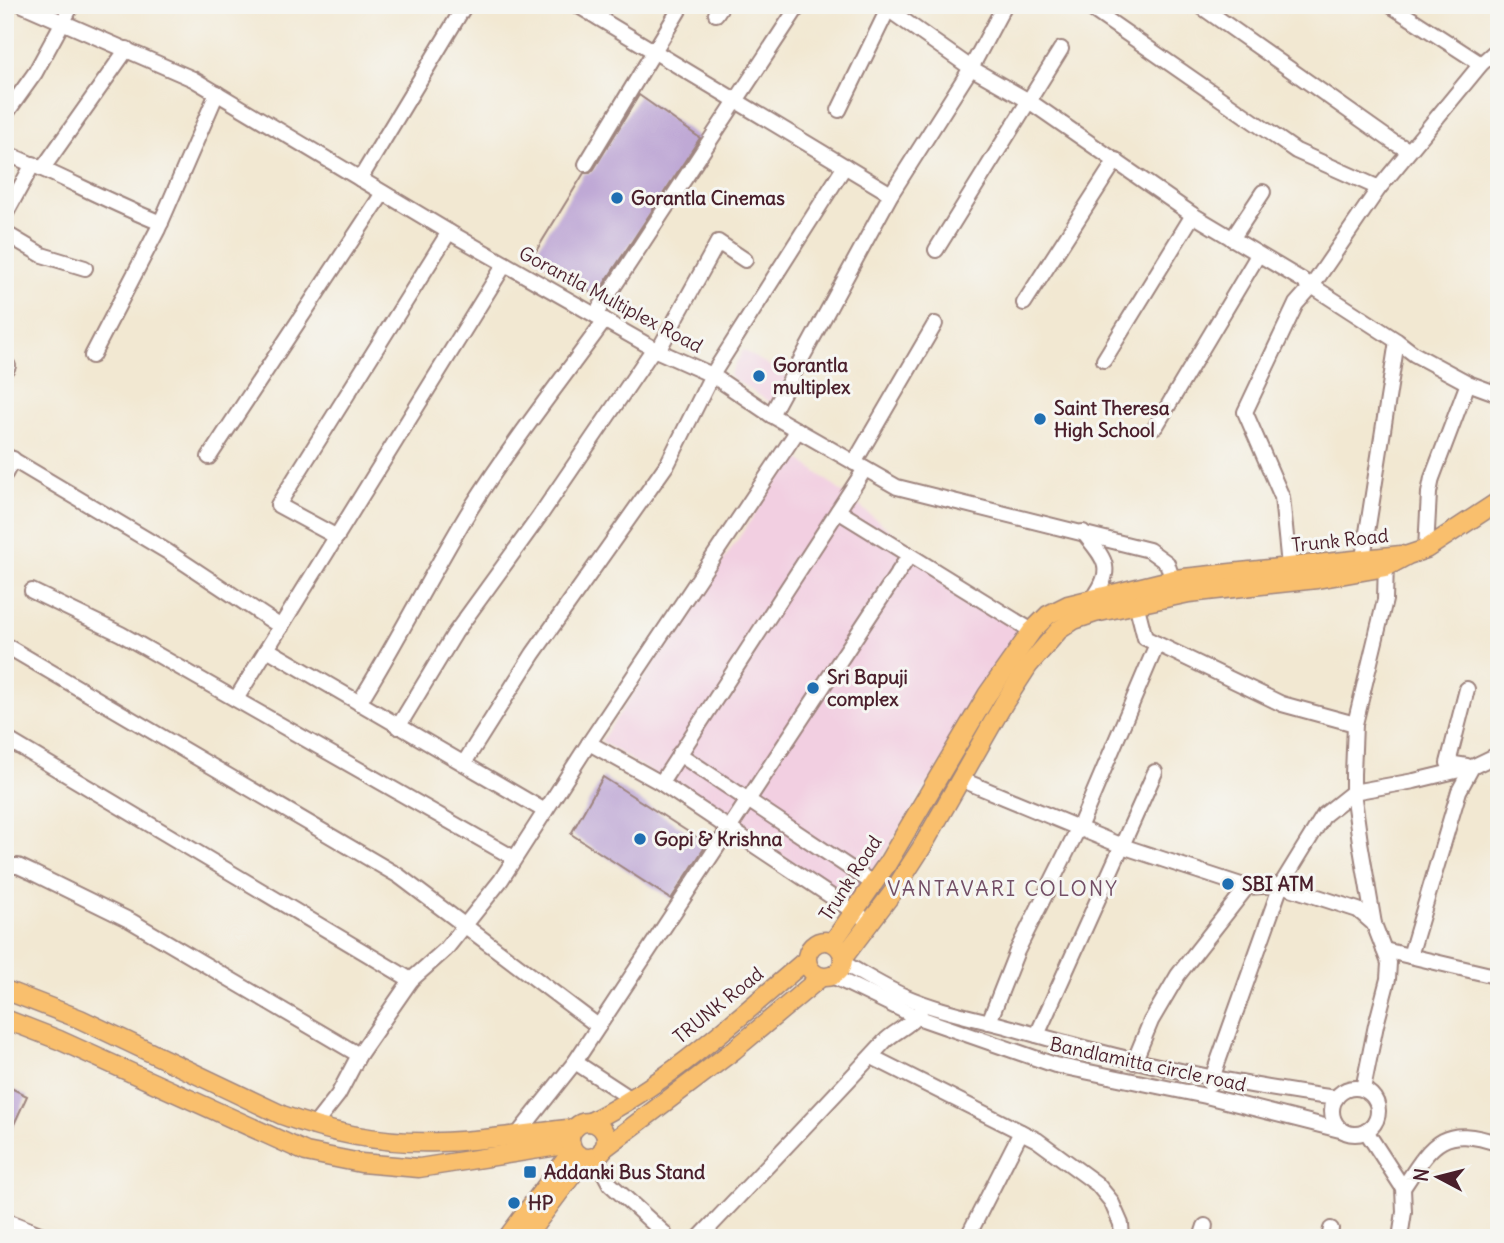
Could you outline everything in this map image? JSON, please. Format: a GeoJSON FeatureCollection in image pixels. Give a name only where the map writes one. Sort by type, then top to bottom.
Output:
{"type":"FeatureCollection","features":[{"type":"Feature","properties":{"kind":"main road","name":"TRUNK Road"},"geometry":{"type":"LineString","coordinates":[[1408,555],[1426,549],[1499,501]]}},
{"type":"Feature","properties":{"kind":"main road","name":"Trunk Road"},"geometry":{"type":"LineString","coordinates":[[585,1144],[734,1050],[835,968],[893,892],[922,848],[1004,703],[1046,642],[1059,630],[1074,620],[1136,603],[1175,587],[1317,579],[1408,555]]}},
{"type":"Feature","properties":{"kind":"main road","name":"Trunk Road"},"geometry":{"type":"LineString","coordinates":[[833,942],[887,864],[980,706],[1032,631],[1048,615],[1094,597],[1175,587],[1289,566],[1363,558],[1386,561]]}},
{"type":"Feature","properties":{"kind":"main road"},"geometry":{"type":"LineString","coordinates":[[824,940],[833,942],[840,949],[835,968],[813,974],[806,960],[808,950],[815,943],[824,940]]}},
{"type":"Feature","properties":{"kind":"main road","name":"TRUNK Road"},"geometry":{"type":"LineString","coordinates":[[585,1144],[630,1098],[721,1032],[806,960]]}},
{"type":"Feature","properties":{"kind":"main road"},"geometry":{"type":"LineString","coordinates":[[5,990],[80,1019],[282,1115],[313,1127],[402,1142],[440,1142],[517,1134],[585,1144]]}},
{"type":"Feature","properties":{"kind":"main road"},"geometry":{"type":"LineString","coordinates":[[5,1020],[72,1046],[284,1142],[317,1154],[361,1163],[419,1168],[585,1144]]}},
{"type":"Feature","properties":{"kind":"main road"},"geometry":{"type":"LineString","coordinates":[[507,1238],[585,1144]]}},
{"type":"Feature","properties":{"kind":"main road"},"geometry":{"type":"LineString","coordinates":[[525,1238],[585,1144]]}},
{"type":"Feature","properties":{"kind":"street","name":"Gorantla Multiplex Road"},"geometry":{"type":"LineString","coordinates":[[23,5],[193,79],[449,233],[656,350],[712,375],[771,415],[897,487],[1083,532],[1155,553],[1167,563],[1175,587]]}},
{"type":"Feature","properties":{"kind":"street"},"geometry":{"type":"LineString","coordinates":[[5,115],[35,73],[72,5]]}},
{"type":"Feature","properties":{"kind":"street"},"geometry":{"type":"LineString","coordinates":[[360,179],[465,5]]}},
{"type":"Feature","properties":{"kind":"street"},"geometry":{"type":"LineString","coordinates":[[577,5],[602,12],[655,52],[891,194]]}},
{"type":"Feature","properties":{"kind":"street"},"geometry":{"type":"LineString","coordinates":[[586,164],[678,10],[671,5]]}},
{"type":"Feature","properties":{"kind":"street"},"geometry":{"type":"LineString","coordinates":[[359,703],[398,640],[472,506],[600,318],[736,99],[799,5]]}},
{"type":"Feature","properties":{"kind":"street"},"geometry":{"type":"LineString","coordinates":[[1086,5],[1296,151],[1379,188]]}},
{"type":"Feature","properties":{"kind":"street"},"geometry":{"type":"LineString","coordinates":[[1199,5],[1393,142],[1409,150]]}},
{"type":"Feature","properties":{"kind":"street"},"geometry":{"type":"LineString","coordinates":[[1390,5],[1481,64]]}},
{"type":"Feature","properties":{"kind":"street"},"geometry":{"type":"LineString","coordinates":[[839,110],[887,6],[971,68],[1029,101],[1193,215],[1311,286],[1414,354],[1468,383],[1499,394]]}},
{"type":"Feature","properties":{"kind":"street"},"geometry":{"type":"LineString","coordinates":[[771,415],[891,194],[971,68],[1003,8]]}},
{"type":"Feature","properties":{"kind":"street"},"geometry":{"type":"LineString","coordinates":[[1289,566],[1283,497],[1245,412],[1296,304],[1409,150],[1481,64],[1499,48]]}},
{"type":"Feature","properties":{"kind":"street"},"geometry":{"type":"LineString","coordinates":[[5,215],[38,166],[127,49]]}},
{"type":"Feature","properties":{"kind":"street"},"geometry":{"type":"LineString","coordinates":[[936,250],[1061,50]]}},
{"type":"Feature","properties":{"kind":"street"},"geometry":{"type":"LineString","coordinates":[[92,356],[161,223],[217,93]]}},
{"type":"Feature","properties":{"kind":"street"},"geometry":{"type":"LineString","coordinates":[[5,153],[161,223]]}},
{"type":"Feature","properties":{"kind":"street"},"geometry":{"type":"LineString","coordinates":[[1024,303],[1116,160]]}},
{"type":"Feature","properties":{"kind":"street"},"geometry":{"type":"LineString","coordinates":[[464,764],[533,654],[668,463],[712,375],[845,166]]}},
{"type":"Feature","properties":{"kind":"street"},"geometry":{"type":"LineString","coordinates":[[1232,239],[1263,192]]}},
{"type":"Feature","properties":{"kind":"street"},"geometry":{"type":"LineString","coordinates":[[209,457],[383,193]]}},
{"type":"Feature","properties":{"kind":"street"},"geometry":{"type":"LineString","coordinates":[[1104,360],[1193,215]]}},
{"type":"Feature","properties":{"kind":"street"},"geometry":{"type":"LineString","coordinates":[[5,233],[42,256],[85,268]]}},
{"type":"Feature","properties":{"kind":"street"},"geometry":{"type":"LineString","coordinates":[[337,537],[278,505],[449,233]]}},
{"type":"Feature","properties":{"kind":"street"},"geometry":{"type":"LineString","coordinates":[[398,727],[455,633],[656,350],[718,242],[745,260]]}},
{"type":"Feature","properties":{"kind":"street"},"geometry":{"type":"LineString","coordinates":[[1156,426],[1258,255]]}},
{"type":"Feature","properties":{"kind":"street"},"geometry":{"type":"LineString","coordinates":[[236,699],[505,264]]}},
{"type":"Feature","properties":{"kind":"street"},"geometry":{"type":"LineString","coordinates":[[660,783],[838,511],[935,324]]}},
{"type":"Feature","properties":{"kind":"street"},"geometry":{"type":"LineString","coordinates":[[1363,558],[1397,341]]}},
{"type":"Feature","properties":{"kind":"street"},"geometry":{"type":"LineString","coordinates":[[1426,549],[1432,478],[1468,383]]}},
{"type":"Feature","properties":{"kind":"street"},"geometry":{"type":"LineString","coordinates":[[313,1127],[338,1095],[359,1055],[411,980],[446,949],[514,858],[798,430]]}},
{"type":"Feature","properties":{"kind":"street"},"geometry":{"type":"LineString","coordinates":[[5,474],[9,457],[168,552],[281,627]]}},
{"type":"Feature","properties":{"kind":"street"},"geometry":{"type":"LineString","coordinates":[[838,511],[1032,631]]}},
{"type":"Feature","properties":{"kind":"street"},"geometry":{"type":"LineString","coordinates":[[1083,532],[1107,568],[1106,580],[1094,597]]}},
{"type":"Feature","properties":{"kind":"street"},"geometry":{"type":"LineString","coordinates":[[517,1134],[575,1062],[909,556]]}},
{"type":"Feature","properties":{"kind":"street"},"geometry":{"type":"LineString","coordinates":[[1363,1089],[1388,979],[1389,963],[1374,924],[1353,792],[1355,724],[1384,600],[1386,561]]}},
{"type":"Feature","properties":{"kind":"street"},"geometry":{"type":"LineString","coordinates":[[32,591],[121,634],[514,858]]}},
{"type":"Feature","properties":{"kind":"street"},"geometry":{"type":"LineString","coordinates":[[1136,603],[1145,638],[1282,704],[1355,724]]}},
{"type":"Feature","properties":{"kind":"street"},"geometry":{"type":"LineString","coordinates":[[989,1022],[1017,950],[1078,828],[1157,644]]}},
{"type":"Feature","properties":{"kind":"street"},"geometry":{"type":"LineString","coordinates":[[5,645],[399,876],[598,1026]]}},
{"type":"Feature","properties":{"kind":"street"},"geometry":{"type":"LineString","coordinates":[[267,649],[545,811]]}},
{"type":"Feature","properties":{"kind":"street"},"geometry":{"type":"LineString","coordinates":[[1467,689],[1448,763],[1472,767]]}},
{"type":"Feature","properties":{"kind":"street"},"geometry":{"type":"LineString","coordinates":[[5,738],[411,980]]}},
{"type":"Feature","properties":{"kind":"street"},"geometry":{"type":"LineString","coordinates":[[589,743],[660,783],[870,922]]}},
{"type":"Feature","properties":{"kind":"street"},"geometry":{"type":"LineString","coordinates":[[679,754],[868,880]]}},
{"type":"Feature","properties":{"kind":"street"},"geometry":{"type":"LineString","coordinates":[[1206,1096],[1281,884],[1324,816],[1353,792],[1472,767],[1499,754]]}},
{"type":"Feature","properties":{"kind":"street"},"geometry":{"type":"LineString","coordinates":[[1410,956],[1459,791],[1472,767]]}},
{"type":"Feature","properties":{"kind":"street"},"geometry":{"type":"LineString","coordinates":[[1037,1035],[1155,772]]}},
{"type":"Feature","properties":{"kind":"street"},"geometry":{"type":"LineString","coordinates":[[960,779],[1122,846],[1247,887],[1281,884],[1358,910],[1374,924]]}},
{"type":"Feature","properties":{"kind":"street"},"geometry":{"type":"LineString","coordinates":[[5,866],[24,869],[131,922],[359,1055]]}},
{"type":"Feature","properties":{"kind":"street"},"geometry":{"type":"LineString","coordinates":[[1134,1062],[1151,1021],[1178,975],[1247,887]]}},
{"type":"Feature","properties":{"kind":"street"},"geometry":{"type":"LineString","coordinates":[[1384,950],[1499,977]]}},
{"type":"Feature","properties":{"kind":"street"},"geometry":{"type":"LineString","coordinates":[[835,968],[902,995],[920,1010],[989,1022],[1134,1062],[1336,1098]]}},
{"type":"Feature","properties":{"kind":"street"},"geometry":{"type":"LineString","coordinates":[[699,1238],[886,1040],[920,1010]]}},
{"type":"Feature","properties":{"kind":"street","name":"Bandlamitta circle road"},"geometry":{"type":"LineString","coordinates":[[920,1010],[1055,1065],[1206,1096],[1358,1134],[1366,1131]]}},
{"type":"Feature","properties":{"kind":"street"},"geometry":{"type":"LineString","coordinates":[[872,1056],[1037,1140],[1097,1184],[1111,1201],[1121,1224],[1122,1238]]}},
{"type":"Feature","properties":{"kind":"street"},"geometry":{"type":"LineString","coordinates":[[575,1062],[630,1098]]}},
{"type":"Feature","properties":{"kind":"street"},"geometry":{"type":"LineString","coordinates":[[1344,1131],[1338,1126],[1332,1112],[1336,1098],[1348,1089],[1363,1089],[1373,1097],[1378,1109],[1375,1122],[1366,1131],[1403,1188],[1404,1212],[1400,1238]]}},
{"type":"Feature","properties":{"kind":"street"},"geometry":{"type":"LineString","coordinates":[[967,1238],[1021,1132]]}},
{"type":"Feature","properties":{"kind":"street"},"geometry":{"type":"LineString","coordinates":[[1403,1188],[1427,1151],[1437,1143],[1451,1137],[1476,1136],[1499,1144]]}},
{"type":"Feature","properties":{"kind":"street"},"geometry":{"type":"LineString","coordinates":[[585,1144],[610,1184],[664,1236]]}},
{"type":"Feature","properties":{"kind":"street"},"geometry":{"type":"LineString","coordinates":[[5,1220],[50,1238]]}},
{"type":"Feature","properties":{"kind":"shaded area","name":"Gorantla multiplex"},"geometry":{"type":"Polygon","coordinates":[[[743,350],[788,377],[771,403],[729,376],[743,350]]]}},
{"type":"Feature","properties":{"kind":"shaded area","name":"Sri Bapuji complex"},"geometry":{"type":"Polygon","coordinates":[[[795,455],[1022,635],[853,903],[742,829],[601,741],[795,455]]]}},
{"type":"Feature","properties":{"kind":"building","name":"Gorantla Cinemas"},"geometry":{"type":"Polygon","coordinates":[[[639,95],[700,138],[596,296],[533,256],[584,173],[590,173],[594,169],[639,95]]]}},
{"type":"Feature","properties":{"kind":"building","name":"Gopi & Krishna"},"geometry":{"type":"Polygon","coordinates":[[[603,777],[707,844],[671,899],[571,834],[603,777]]]}},
{"type":"Feature","properties":{"kind":"building"},"geometry":{"type":"Polygon","coordinates":[[[5,1085],[27,1096],[5,1144],[5,1085]]]}},
{"type":"Feature","properties":{"kind":"place","name":"Gorantla Cinemas"},"geometry":{"type":"Point","coordinates":[617,198]}},
{"type":"Feature","properties":{"kind":"place","name":"Gorantla multiplex"},"geometry":{"type":"Point","coordinates":[759,376]}},
{"type":"Feature","properties":{"kind":"place","name":"Saint Theresa High School"},"geometry":{"type":"Point","coordinates":[1040,419]}},
{"type":"Feature","properties":{"kind":"place","name":"Sri Bapuji complex"},"geometry":{"type":"Point","coordinates":[813,688]}},
{"type":"Feature","properties":{"kind":"place","name":"Gopi & Krishna"},"geometry":{"type":"Point","coordinates":[640,839]}},
{"type":"Feature","properties":{"kind":"place","name":"SBI ATM"},"geometry":{"type":"Point","coordinates":[1228,884]}},
{"type":"Feature","properties":{"kind":"place","name":"Addanki Bus Stand"},"geometry":{"type":"Point","coordinates":[530,1172]}},
{"type":"Feature","properties":{"kind":"place","name":"HP"},"geometry":{"type":"Point","coordinates":[514,1203]}},
{"type":"Feature","properties":{"kind":"district","name":"VANTAVARI COLONY"},"geometry":{"type":"Point","coordinates":[1003,888]}}]}
